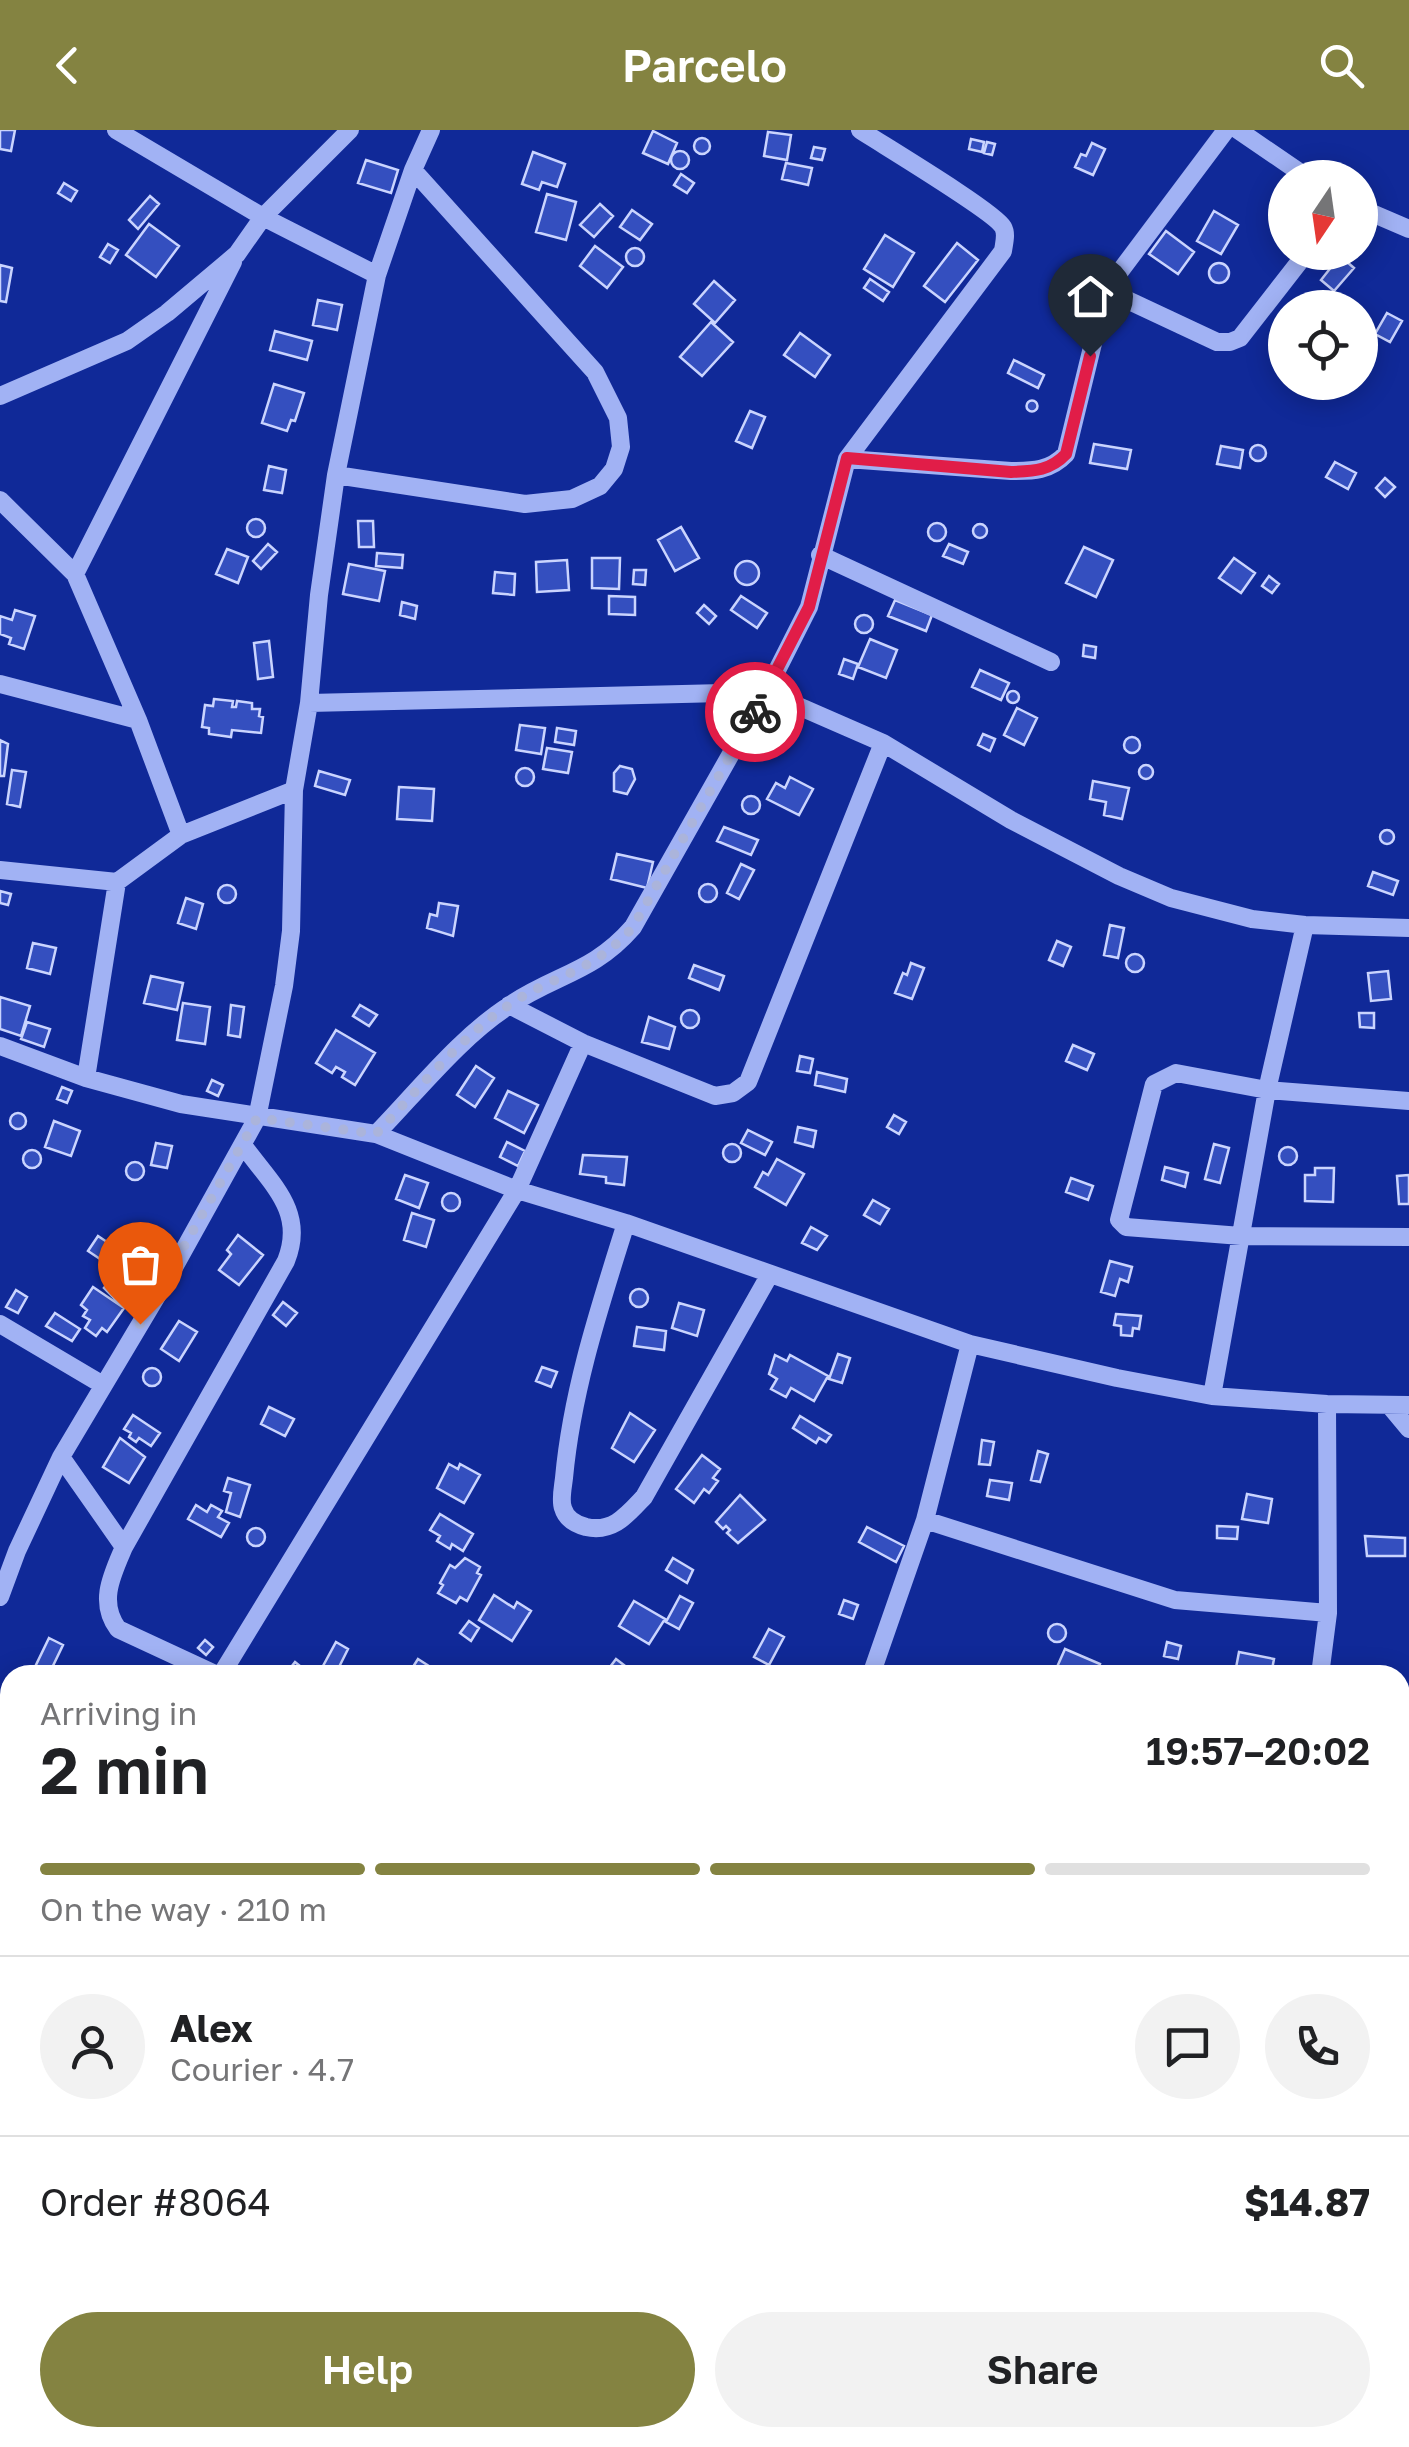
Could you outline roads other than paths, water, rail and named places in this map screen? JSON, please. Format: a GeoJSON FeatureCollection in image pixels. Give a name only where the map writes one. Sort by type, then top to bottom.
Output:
{"type":"FeatureCollection","features":[{"type":"Feature","properties":{"kind":"street"},"geometry":{"type":"LineString","coordinates":[[116,130],[263,217],[377,275]]}},
{"type":"Feature","properties":{"kind":"street"},"geometry":{"type":"LineString","coordinates":[[75,574],[237,254],[263,217],[350,130]]}},
{"type":"Feature","properties":{"kind":"street"},"geometry":{"type":"LineString","coordinates":[[0,1598],[60,1457],[257,1118],[291,931],[294,790],[309,703],[336,475],[377,275],[412,170],[431,130]]}},
{"type":"Feature","properties":{"kind":"street"},"geometry":{"type":"LineString","coordinates":[[376,1134],[461,1047],[509,1005],[613,950],[633,927],[766,692],[809,607],[847,458],[1003,251],[1002,225],[860,130]]}},
{"type":"Feature","properties":{"kind":"street"},"geometry":{"type":"LineString","coordinates":[[847,458],[1011,472],[1036,471],[1056,464],[1066,454],[1106,290],[1226,130]]}},
{"type":"Feature","properties":{"kind":"street"},"geometry":{"type":"LineString","coordinates":[[1238,130],[1282,160]]}},
{"type":"Feature","properties":{"kind":"street"},"geometry":{"type":"LineString","coordinates":[[336,475],[525,504],[572,499],[600,486],[614,468],[621,447],[618,418],[596,372],[412,170]]}},
{"type":"Feature","properties":{"kind":"street"},"geometry":{"type":"LineString","coordinates":[[1378,216],[1409,229]]}},
{"type":"Feature","properties":{"kind":"street"},"geometry":{"type":"LineString","coordinates":[[0,396],[127,341],[237,254]]}},
{"type":"Feature","properties":{"kind":"street"},"geometry":{"type":"LineString","coordinates":[[1106,290],[1217,342],[1230,342],[1240,338],[1293,270]]}},
{"type":"Feature","properties":{"kind":"street"},"geometry":{"type":"LineString","coordinates":[[0,500],[75,574],[138,720],[181,835]]}},
{"type":"Feature","properties":{"kind":"street"},"geometry":{"type":"LineString","coordinates":[[820,555],[1050,662]]}},
{"type":"Feature","properties":{"kind":"street"},"geometry":{"type":"LineString","coordinates":[[0,684],[138,720]]}},
{"type":"Feature","properties":{"kind":"street"},"geometry":{"type":"LineString","coordinates":[[309,703],[766,692],[883,743],[1011,820],[1118,876],[1197,907],[1252,919],[1409,928]]}},
{"type":"Feature","properties":{"kind":"street"},"geometry":{"type":"LineString","coordinates":[[509,1005],[583,1043],[714,1096],[733,1094],[748,1082],[883,743]]}},
{"type":"Feature","properties":{"kind":"street"},"geometry":{"type":"LineString","coordinates":[[0,870],[117,882],[181,835],[294,790]]}},
{"type":"Feature","properties":{"kind":"street"},"geometry":{"type":"LineString","coordinates":[[86,1078],[117,882]]}},
{"type":"Feature","properties":{"kind":"street"},"geometry":{"type":"LineString","coordinates":[[1212,1396],[1267,1090],[1306,924]]}},
{"type":"Feature","properties":{"kind":"street"},"geometry":{"type":"LineString","coordinates":[[225,1665],[518,1190],[583,1043]]}},
{"type":"Feature","properties":{"kind":"street"},"geometry":{"type":"LineString","coordinates":[[0,1046],[86,1078],[181,1104],[376,1134],[518,1190],[626,1223],[970,1344],[1212,1396],[1409,1405]]}},
{"type":"Feature","properties":{"kind":"street"},"geometry":{"type":"LineString","coordinates":[[1409,1102],[1267,1090],[1176,1073],[1154,1084],[1119,1220],[1126,1227],[1242,1236],[1409,1238]]}},
{"type":"Feature","properties":{"kind":"street"},"geometry":{"type":"LineString","coordinates":[[197,1665],[118,1629],[110,1617],[107,1601],[109,1582],[124,1547],[294,1243],[290,1210],[243,1145]]}},
{"type":"Feature","properties":{"kind":"street"},"geometry":{"type":"LineString","coordinates":[[626,1223],[590,1338],[566,1455],[562,1506],[570,1520],[586,1527],[608,1528],[644,1497],[770,1274]]}},
{"type":"Feature","properties":{"kind":"street"},"geometry":{"type":"LineString","coordinates":[[0,1324],[103,1385]]}},
{"type":"Feature","properties":{"kind":"street"},"geometry":{"type":"LineString","coordinates":[[874,1665],[925,1520],[970,1344]]}},
{"type":"Feature","properties":{"kind":"street"},"geometry":{"type":"LineString","coordinates":[[1321,1665],[1328,1613],[1327,1404]]}},
{"type":"Feature","properties":{"kind":"street"},"geometry":{"type":"LineString","coordinates":[[1388,1405],[1409,1430]]}},
{"type":"Feature","properties":{"kind":"street"},"geometry":{"type":"LineString","coordinates":[[60,1457],[124,1547]]}},
{"type":"Feature","properties":{"kind":"street"},"geometry":{"type":"LineString","coordinates":[[925,1520],[1176,1600],[1328,1613]]}}]}
